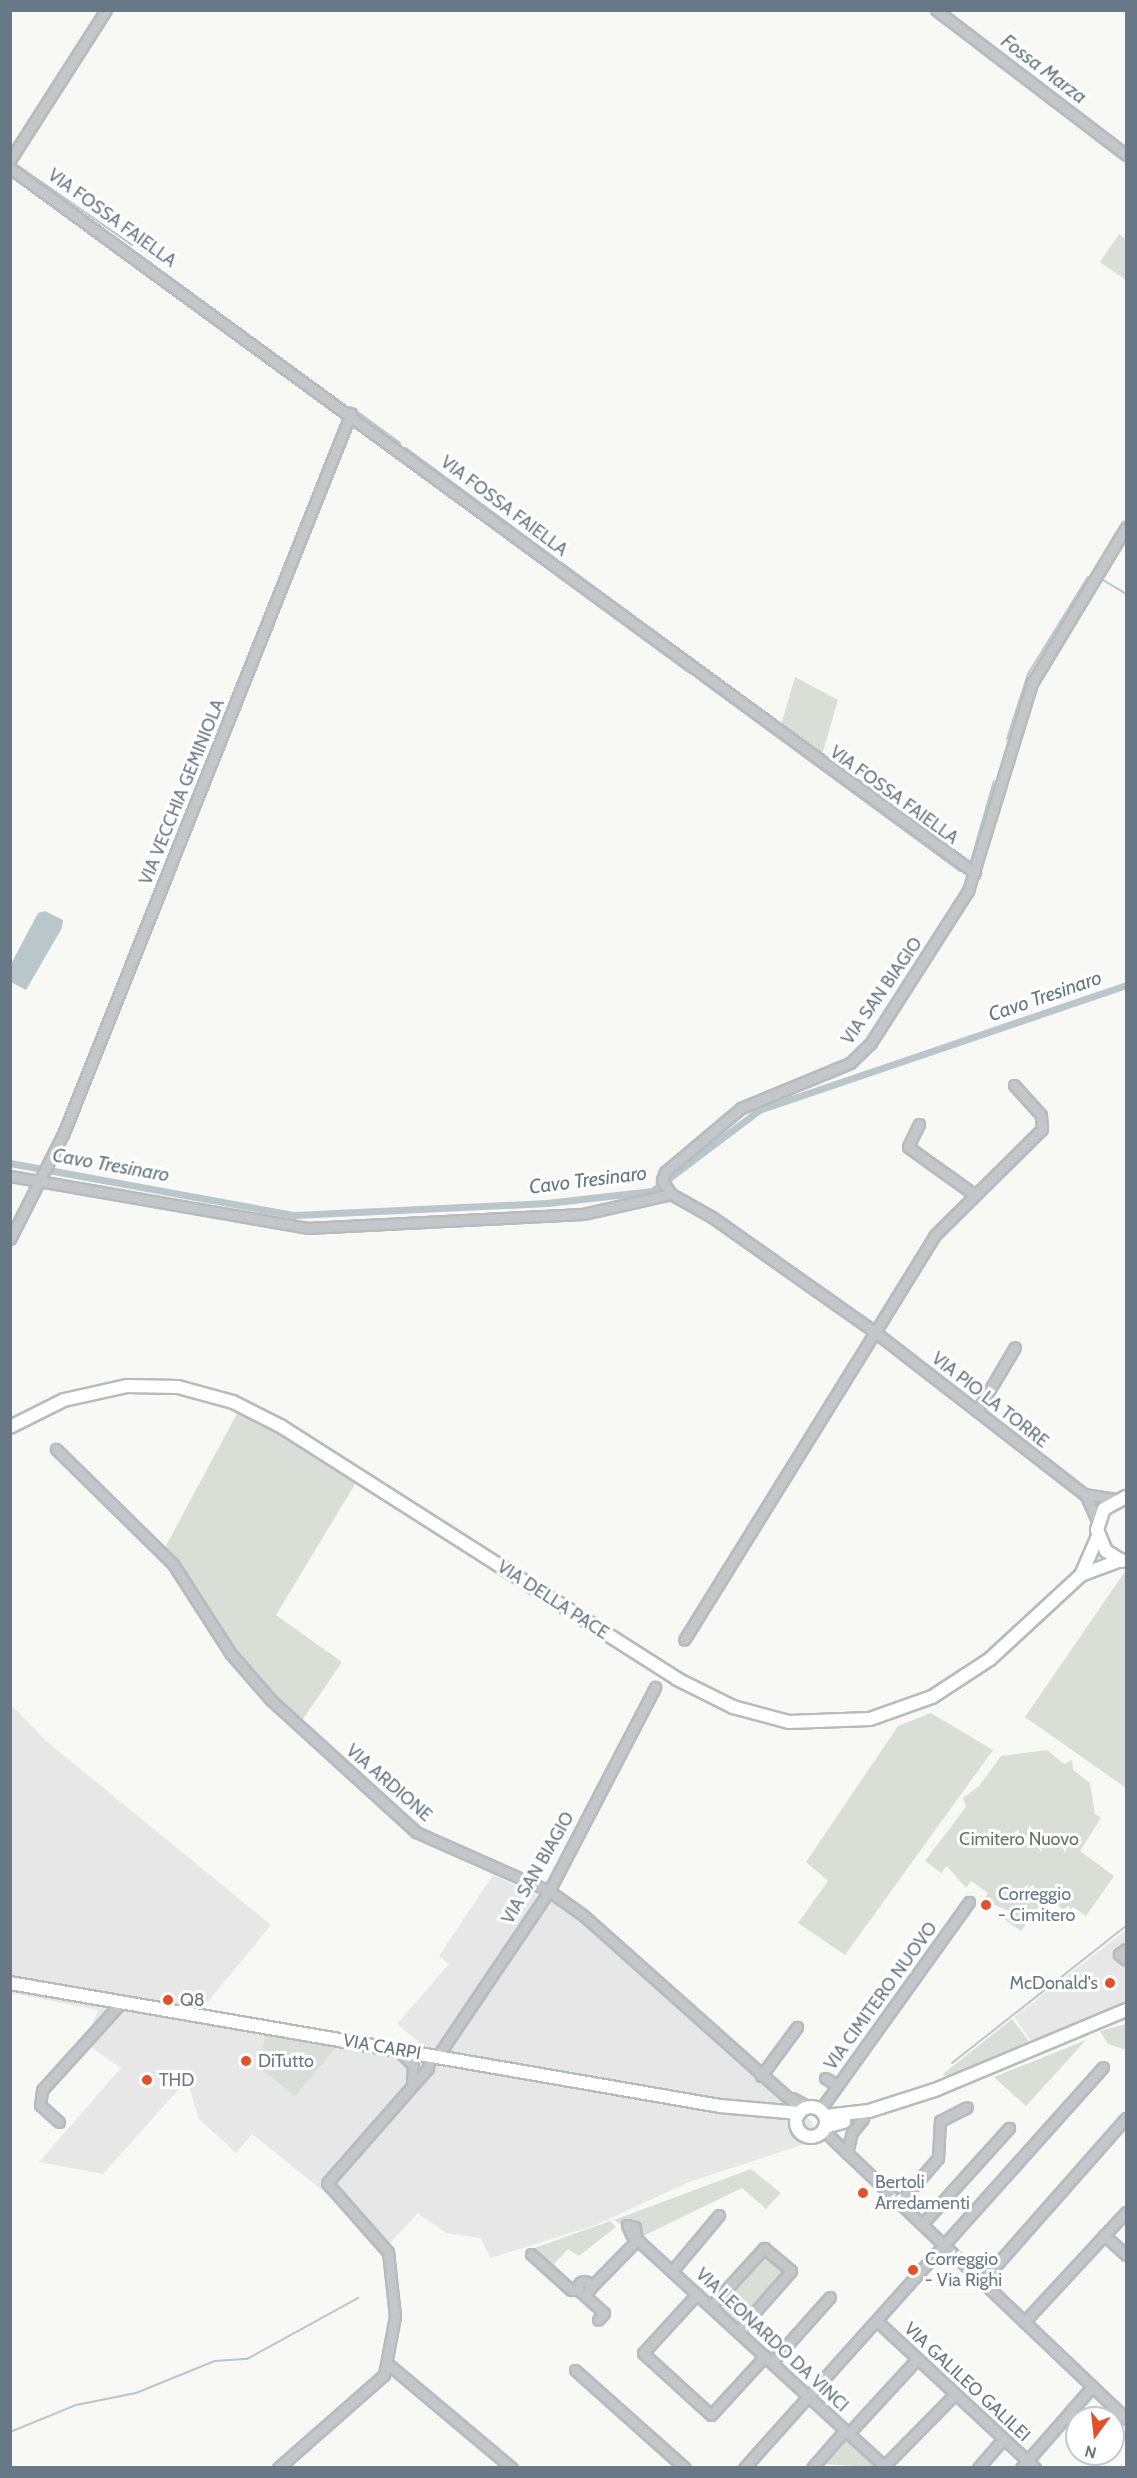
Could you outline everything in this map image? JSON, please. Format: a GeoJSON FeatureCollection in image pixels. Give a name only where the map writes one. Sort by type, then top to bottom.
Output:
{"type":"FeatureCollection","features":[{"type":"Feature","properties":{"kind":"main road","name":"VIA DELLA PACE"},"geometry":{"type":"LineString","coordinates":[[10,1427],[64,1400],[128,1386],[178,1387],[233,1402],[282,1427],[677,1679],[733,1707],[789,1722],[870,1719],[932,1697],[990,1659],[1082,1575],[1124,1561]]}},
{"type":"Feature","properties":{"kind":"main road"},"geometry":{"type":"LineString","coordinates":[[1122,1498],[1098,1523],[1098,1536],[1106,1551],[1124,1561]]}},
{"type":"Feature","properties":{"kind":"main road","name":"VIA DELLA PACE"},"geometry":{"type":"LineString","coordinates":[[1082,1575],[1098,1536]]}},
{"type":"Feature","properties":{"kind":"main road","name":"VIA CARPI"},"geometry":{"type":"LineString","coordinates":[[10,1983],[396,2050],[432,2060],[453,2060],[753,2111],[813,2115]]}},
{"type":"Feature","properties":{"kind":"main road"},"geometry":{"type":"LineString","coordinates":[[813,2115],[863,2119],[1112,2019],[1126,2010]]}},
{"type":"Feature","properties":{"kind":"main road"},"geometry":{"type":"LineString","coordinates":[[1112,2019],[1126,2019]]}},
{"type":"Feature","properties":{"kind":"main road"},"geometry":{"type":"LineString","coordinates":[[798,2127],[813,2115],[869,2111],[935,2090]]}},
{"type":"Feature","properties":{"kind":"main road","name":"VIA CARPI"},"geometry":{"type":"LineString","coordinates":[[753,2111],[798,2127],[813,2115]]}},
{"type":"Feature","properties":{"kind":"street"},"geometry":{"type":"LineString","coordinates":[[10,160],[106,10]]}},
{"type":"Feature","properties":{"kind":"street"},"geometry":{"type":"LineString","coordinates":[[936,10],[1126,155]]}},
{"type":"Feature","properties":{"kind":"street","name":"VIA FOSSA FAIELLA"},"geometry":{"type":"LineString","coordinates":[[10,168],[351,413],[975,873]]}},
{"type":"Feature","properties":{"kind":"street","name":"VIA VECCHIA GEMINIOLA"},"geometry":{"type":"LineString","coordinates":[[38,1180],[48,1163],[351,413]]}},
{"type":"Feature","properties":{"kind":"street","name":"VIA SAN BIAGIO"},"geometry":{"type":"LineString","coordinates":[[667,1187],[665,1172],[741,1108],[863,1053],[975,873],[1032,683],[1126,527]]}},
{"type":"Feature","properties":{"kind":"street"},"geometry":{"type":"LineString","coordinates":[[684,1640],[935,1235],[1042,1129],[1041,1115],[1014,1084]]}},
{"type":"Feature","properties":{"kind":"street"},"geometry":{"type":"LineString","coordinates":[[919,1124],[908,1147],[975,1195]]}},
{"type":"Feature","properties":{"kind":"street"},"geometry":{"type":"LineString","coordinates":[[10,1176],[308,1228],[583,1214],[667,1187],[875,1332]]}},
{"type":"Feature","properties":{"kind":"street"},"geometry":{"type":"LineString","coordinates":[[10,1239],[38,1180]]}},
{"type":"Feature","properties":{"kind":"street","name":"VIA PIO LA TORRE"},"geometry":{"type":"LineString","coordinates":[[875,1332],[1084,1494],[1098,1523]]}},
{"type":"Feature","properties":{"kind":"street"},"geometry":{"type":"LineString","coordinates":[[977,1411],[1015,1347]]}},
{"type":"Feature","properties":{"kind":"street","name":"VIA ARDIONE"},"geometry":{"type":"LineString","coordinates":[[56,1449],[173,1564],[231,1654],[271,1700],[407,1824],[549,1891],[583,1915],[761,2076],[813,2115],[847,2153],[947,2242],[1023,2322],[1126,2420]]}},
{"type":"Feature","properties":{"kind":"street","name":"VIA PIO LA TORRE"},"geometry":{"type":"LineString","coordinates":[[1084,1494],[1122,1498]]}},
{"type":"Feature","properties":{"kind":"street","name":"VIA SAN BIAGIO"},"geometry":{"type":"LineString","coordinates":[[432,2060],[549,1891],[655,1687]]}},
{"type":"Feature","properties":{"kind":"street","name":"VIA CIMITERO NUOVO"},"geometry":{"type":"LineString","coordinates":[[813,2115],[969,1902]]}},
{"type":"Feature","properties":{"kind":"street"},"geometry":{"type":"LineString","coordinates":[[1126,1949],[1119,1954],[1126,1960]]}},
{"type":"Feature","properties":{"kind":"street"},"geometry":{"type":"LineString","coordinates":[[59,2121],[40,2104],[42,2091],[121,2003]]}},
{"type":"Feature","properties":{"kind":"street"},"geometry":{"type":"LineString","coordinates":[[761,2076],[797,2027]]}},
{"type":"Feature","properties":{"kind":"street"},"geometry":{"type":"LineString","coordinates":[[396,2050],[412,2062],[415,2073]]}},
{"type":"Feature","properties":{"kind":"street"},"geometry":{"type":"LineString","coordinates":[[411,2084],[415,2073],[432,2060]]}},
{"type":"Feature","properties":{"kind":"street"},"geometry":{"type":"LineString","coordinates":[[278,2468],[384,2375],[388,2364],[395,2316],[388,2252],[327,2186],[432,2060]]}},
{"type":"Feature","properties":{"kind":"street"},"geometry":{"type":"LineString","coordinates":[[744,2468],[1103,2067]]}},
{"type":"Feature","properties":{"kind":"street"},"geometry":{"type":"LineString","coordinates":[[825,2078],[837,2085]]}},
{"type":"Feature","properties":{"kind":"street"},"geometry":{"type":"LineString","coordinates":[[901,2201],[938,2158],[940,2121],[967,2107]]}},
{"type":"Feature","properties":{"kind":"street"},"geometry":{"type":"LineString","coordinates":[[983,2280],[1126,2118]]}},
{"type":"Feature","properties":{"kind":"street"},"geometry":{"type":"LineString","coordinates":[[847,2153],[852,2132],[863,2119]]}},
{"type":"Feature","properties":{"kind":"street"},"geometry":{"type":"LineString","coordinates":[[924,2222],[1009,2128]]}},
{"type":"Feature","properties":{"kind":"street"},"geometry":{"type":"LineString","coordinates":[[1023,2322],[1126,2212]]}},
{"type":"Feature","properties":{"kind":"street"},"geometry":{"type":"LineString","coordinates":[[672,2271],[719,2215]]}},
{"type":"Feature","properties":{"kind":"street"},"geometry":{"type":"LineString","coordinates":[[1104,2235],[1126,2255]]}},
{"type":"Feature","properties":{"kind":"street","name":"VIA LEONARDO DA VINCI"},"geometry":{"type":"LineString","coordinates":[[584,2290],[637,2238],[885,2467]]}},
{"type":"Feature","properties":{"kind":"street"},"geometry":{"type":"LineString","coordinates":[[711,2306],[764,2248],[791,2271],[738,2331]]}},
{"type":"Feature","properties":{"kind":"street"},"geometry":{"type":"LineString","coordinates":[[531,2254],[571,2290],[584,2290],[604,2313],[598,2320]]}},
{"type":"Feature","properties":{"kind":"street"},"geometry":{"type":"LineString","coordinates":[[698,2294],[643,2353],[711,2415],[830,2297]]}},
{"type":"Feature","properties":{"kind":"street","name":"VIA GALILEO GALILEI"},"geometry":{"type":"LineString","coordinates":[[877,2321],[1003,2439],[1025,2464],[1035,2468]]}},
{"type":"Feature","properties":{"kind":"street"},"geometry":{"type":"LineString","coordinates":[[812,2468],[917,2359]]}},
{"type":"Feature","properties":{"kind":"street"},"geometry":{"type":"LineString","coordinates":[[388,2364],[512,2468]]}},
{"type":"Feature","properties":{"kind":"street"},"geometry":{"type":"LineString","coordinates":[[575,2370],[685,2468]]}},
{"type":"Feature","properties":{"kind":"street"},"geometry":{"type":"LineString","coordinates":[[1025,2464],[1091,2388]]}},
{"type":"Feature","properties":{"kind":"street"},"geometry":{"type":"LineString","coordinates":[[885,2467],[955,2394]]}},
{"type":"Feature","properties":{"kind":"street"},"geometry":{"type":"LineString","coordinates":[[978,2468],[1003,2439]]}},
{"type":"Feature","properties":{"kind":"shaded area"},"geometry":{"type":"Polygon","coordinates":[[[45,911],[63,920],[62,928],[26,990],[11,982],[11,964],[38,913],[45,911]]]}},
{"type":"Feature","properties":{"kind":"shaded area"},"geometry":{"type":"Polygon","coordinates":[[[10,1704],[46,1741],[271,1925],[202,2009],[238,2022],[399,2051],[418,2041],[397,2024],[449,1964],[439,1956],[493,1875],[591,1921],[810,2120],[820,2139],[689,2182],[596,2225],[490,2258],[481,2238],[446,2233],[418,2213],[389,2244],[252,2134],[236,2153],[199,2119],[187,2080],[103,2174],[39,2162],[121,2068],[85,2043],[98,2010],[11,1993],[10,1704]]]}},
{"type":"Feature","properties":{"kind":"shaded area"},"geometry":{"type":"Polygon","coordinates":[[[1126,1930],[1126,2006],[1034,2045],[1014,2017],[1126,1930]]]}},
{"type":"Feature","properties":{"kind":"green space"},"geometry":{"type":"Polygon","coordinates":[[[1119,234],[1126,239],[1126,280],[1100,262],[1119,234]]]}},
{"type":"Feature","properties":{"kind":"green space"},"geometry":{"type":"Polygon","coordinates":[[[795,677],[838,700],[822,755],[781,725],[795,677]]]}},
{"type":"Feature","properties":{"kind":"green space"},"geometry":{"type":"Polygon","coordinates":[[[240,1408],[360,1476],[276,1615],[342,1662],[299,1725],[259,1689],[162,1553],[240,1408]]]}},
{"type":"Feature","properties":{"kind":"green space"},"geometry":{"type":"Polygon","coordinates":[[[1126,1570],[1126,1788],[1025,1717],[1126,1570]]]}},
{"type":"Feature","properties":{"kind":"green space"},"geometry":{"type":"Polygon","coordinates":[[[931,1713],[993,1750],[845,1955],[798,1923],[828,1881],[806,1862],[898,1726],[931,1713]]]}},
{"type":"Feature","properties":{"kind":"green space","name":"Cimitero Nuovo"},"geometry":{"type":"Polygon","coordinates":[[[1047,1750],[1064,1764],[1072,1760],[1073,1770],[1090,1783],[1095,1814],[1101,1818],[1080,1851],[1114,1876],[1086,1916],[1073,1907],[1068,1913],[1046,1897],[1021,1931],[1004,1919],[1009,1911],[983,1900],[988,1893],[971,1881],[966,1888],[947,1866],[941,1873],[925,1861],[966,1807],[963,1798],[979,1786],[1001,1756],[1047,1750]]]}},
{"type":"Feature","properties":{"kind":"green space"},"geometry":{"type":"Polygon","coordinates":[[[1012,2019],[1031,2044],[948,2079],[943,2074],[1012,2019]]]}},
{"type":"Feature","properties":{"kind":"green space"},"geometry":{"type":"Polygon","coordinates":[[[1126,2024],[1126,2050],[1108,2044],[1100,2031],[1126,2024]]]}},
{"type":"Feature","properties":{"kind":"green space"},"geometry":{"type":"Polygon","coordinates":[[[265,2033],[338,2045],[295,2096],[262,2070],[276,2052],[263,2050],[265,2033]]]}},
{"type":"Feature","properties":{"kind":"green space"},"geometry":{"type":"Polygon","coordinates":[[[1086,2040],[1026,2106],[994,2077],[1086,2040]]]}},
{"type":"Feature","properties":{"kind":"green space"},"geometry":{"type":"Polygon","coordinates":[[[751,2169],[781,2193],[766,2209],[742,2188],[643,2236],[634,2221],[621,2225],[614,2220],[751,2169]]]}},
{"type":"Feature","properties":{"kind":"green space"},"geometry":{"type":"Polygon","coordinates":[[[610,2221],[616,2227],[579,2256],[568,2249],[553,2265],[532,2249],[610,2221]]]}},
{"type":"Feature","properties":{"kind":"green space"},"geometry":{"type":"Polygon","coordinates":[[[764,2251],[787,2271],[740,2324],[717,2305],[764,2251]]]}},
{"type":"Feature","properties":{"kind":"green space"},"geometry":{"type":"Polygon","coordinates":[[[845,2438],[876,2467],[820,2464],[845,2438]]]}},
{"type":"Feature","properties":{"kind":"waterway","name":"Fossa Marza"},"geometry":{"type":"LineString","coordinates":[[946,10],[1126,149]]}},
{"type":"Feature","properties":{"kind":"waterway"},"geometry":{"type":"LineString","coordinates":[[14,163],[132,245]]}},
{"type":"Feature","properties":{"kind":"waterway"},"geometry":{"type":"LineString","coordinates":[[351,407],[400,443]]}},
{"type":"Feature","properties":{"kind":"waterway"},"geometry":{"type":"LineString","coordinates":[[406,448],[556,559]]}},
{"type":"Feature","properties":{"kind":"waterway"},"geometry":{"type":"LineString","coordinates":[[420,475],[688,672]]}},
{"type":"Feature","properties":{"kind":"waterway"},"geometry":{"type":"LineString","coordinates":[[562,563],[824,757]]}},
{"type":"Feature","properties":{"kind":"waterway"},"geometry":{"type":"LineString","coordinates":[[1007,739],[1028,674],[1088,577]]}},
{"type":"Feature","properties":{"kind":"waterway"},"geometry":{"type":"LineString","coordinates":[[1103,580],[1126,594]]}},
{"type":"Feature","properties":{"kind":"waterway"},"geometry":{"type":"LineString","coordinates":[[701,681],[960,871]]}},
{"type":"Feature","properties":{"kind":"waterway"},"geometry":{"type":"LineString","coordinates":[[971,861],[994,781]]}},
{"type":"Feature","properties":{"kind":"waterway","name":"Cavo Tresinaro"},"geometry":{"type":"LineString","coordinates":[[10,1163],[294,1215],[547,1203],[652,1191],[759,1110],[1126,985]]}},
{"type":"Feature","properties":{"kind":"waterway"},"geometry":{"type":"LineString","coordinates":[[952,2063],[1126,1926]]}},
{"type":"Feature","properties":{"kind":"waterway"},"geometry":{"type":"LineString","coordinates":[[10,2432],[76,2405],[136,2393],[215,2361],[247,2359],[358,2298]]}},
{"type":"Feature","properties":{"kind":"place","name":"Correggio - Cimitero"},"geometry":{"type":"Point","coordinates":[986,1905]}},
{"type":"Feature","properties":{"kind":"place","name":"McDonald's"},"geometry":{"type":"Point","coordinates":[1110,1983]}},
{"type":"Feature","properties":{"kind":"place","name":"Q8"},"geometry":{"type":"Point","coordinates":[168,2000]}},
{"type":"Feature","properties":{"kind":"place","name":"DiTutto"},"geometry":{"type":"Point","coordinates":[246,2061]}},
{"type":"Feature","properties":{"kind":"place","name":"THD"},"geometry":{"type":"Point","coordinates":[147,2080]}},
{"type":"Feature","properties":{"kind":"place","name":"Bertoli Arredamenti"},"geometry":{"type":"Point","coordinates":[863,2193]}},
{"type":"Feature","properties":{"kind":"place","name":"Correggio - Via Righi"},"geometry":{"type":"Point","coordinates":[913,2270]}}]}
